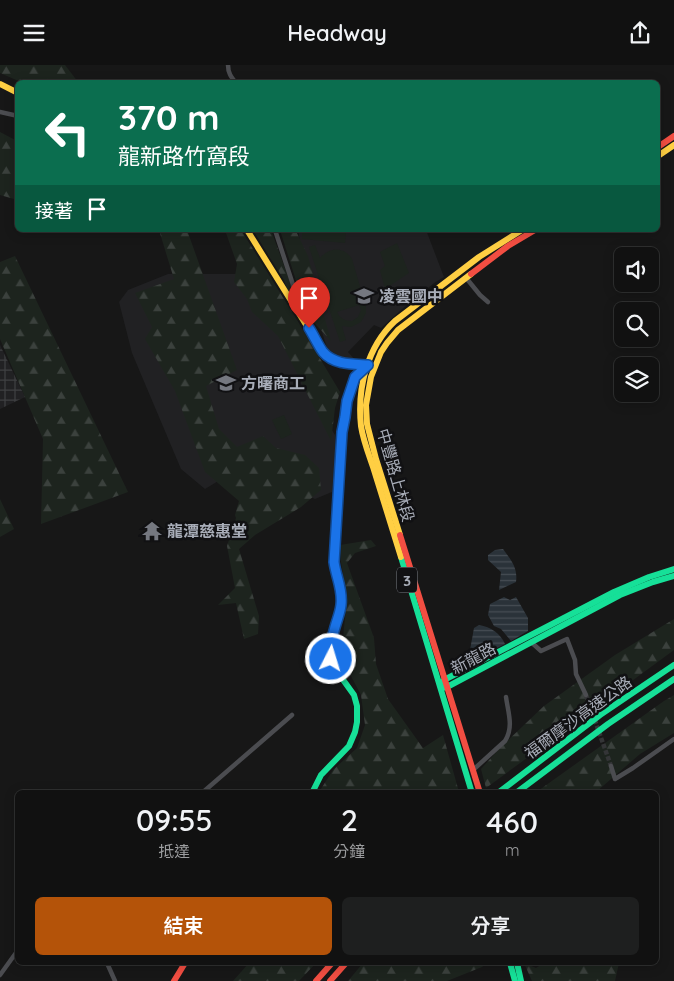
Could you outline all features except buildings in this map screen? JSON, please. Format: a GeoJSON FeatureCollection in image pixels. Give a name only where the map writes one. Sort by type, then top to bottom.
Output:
{"type":"FeatureCollection","features":[{"type":"Feature","properties":{"kind":"main road"},"geometry":{"type":"LineString","coordinates":[[0,84],[15,92]]}},
{"type":"Feature","properties":{"kind":"main road"},"geometry":{"type":"LineString","coordinates":[[660,146],[674,136]]}},
{"type":"Feature","properties":{"kind":"main road"},"geometry":{"type":"LineString","coordinates":[[660,155],[674,145]]}},
{"type":"Feature","properties":{"kind":"main road"},"geometry":{"type":"LineString","coordinates":[[248,232],[290,301],[302,316],[324,352],[330,358],[339,362],[371,366]]}},
{"type":"Feature","properties":{"kind":"main road","name":"中豐路上林段"},"geometry":{"type":"LineString","coordinates":[[471,790],[444,687],[444,679],[376,459],[367,425],[367,398],[373,350],[383,334],[394,323],[486,253],[519,232]]}},
{"type":"Feature","properties":{"kind":"main road","name":"中豐路上林段"},"geometry":{"type":"LineString","coordinates":[[479,790],[366,445],[360,409],[363,387],[371,366],[398,330],[508,247],[532,232]]}},
{"type":"Feature","properties":{"kind":"main road"},"geometry":{"type":"LineString","coordinates":[[314,790],[322,774],[351,743],[357,725],[355,700],[336,670],[331,659],[330,648],[342,602],[334,562],[342,432],[347,401],[355,377],[371,366]]}},
{"type":"Feature","properties":{"kind":"main road","name":"新龍路"},"geometry":{"type":"LineString","coordinates":[[444,679],[614,592],[674,569]]}},
{"type":"Feature","properties":{"kind":"main road","name":"新龍路"},"geometry":{"type":"LineString","coordinates":[[444,687],[620,595],[674,576]]}},
{"type":"Feature","properties":{"kind":"main road","name":"福爾摩沙高速公路"},"geometry":{"type":"LineString","coordinates":[[502,790],[600,715],[674,665]]}},
{"type":"Feature","properties":{"kind":"main road","name":"福爾摩沙高速公路"},"geometry":{"type":"LineString","coordinates":[[520,790],[608,724],[674,679]]}},
{"type":"Feature","properties":{"kind":"main road"},"geometry":{"type":"LineString","coordinates":[[174,981],[184,965]]}},
{"type":"Feature","properties":{"kind":"main road"},"geometry":{"type":"LineString","coordinates":[[316,981],[330,965]]}},
{"type":"Feature","properties":{"kind":"main road"},"geometry":{"type":"LineString","coordinates":[[330,981],[344,965]]}},
{"type":"Feature","properties":{"kind":"main road"},"geometry":{"type":"LineString","coordinates":[[511,965],[515,981]]}},
{"type":"Feature","properties":{"kind":"main road"},"geometry":{"type":"LineString","coordinates":[[518,965],[522,981]]}},
{"type":"Feature","properties":{"kind":"street"},"geometry":{"type":"LineString","coordinates":[[228,65],[228,71],[234,80]]}},
{"type":"Feature","properties":{"kind":"street"},"geometry":{"type":"LineString","coordinates":[[0,112],[15,115]]}},
{"type":"Feature","properties":{"kind":"street"},"geometry":{"type":"LineString","coordinates":[[276,232],[302,316]]}},
{"type":"Feature","properties":{"kind":"street"},"geometry":{"type":"LineString","coordinates":[[467,279],[488,302]]}},
{"type":"Feature","properties":{"kind":"street"},"geometry":{"type":"LineString","coordinates":[[531,643],[540,651],[568,639],[575,659],[576,674],[586,695]]}},
{"type":"Feature","properties":{"kind":"street"},"geometry":{"type":"LineString","coordinates":[[473,771],[509,736],[510,726],[506,697]]}},
{"type":"Feature","properties":{"kind":"street"},"geometry":{"type":"LineString","coordinates":[[205,790],[292,715]]}},
{"type":"Feature","properties":{"kind":"street"},"geometry":{"type":"LineString","coordinates":[[611,766],[615,779],[634,768],[674,739]]}},
{"type":"Feature","properties":{"kind":"street"},"geometry":{"type":"LineString","coordinates":[[0,975],[15,954]]}},
{"type":"Feature","properties":{"kind":"street"},"geometry":{"type":"LineString","coordinates":[[108,965],[116,981]]}},
{"type":"Feature","properties":{"kind":"shaded area","name":"凌雲國中"},"geometry":{"type":"Polygon","coordinates":[[[298,232],[427,232],[444,277],[434,283],[381,328],[374,325],[348,352],[356,361],[340,358],[327,348],[307,284],[298,232]]]}},
{"type":"Feature","properties":{"kind":"shaded area","name":"方曙商工"},"geometry":{"type":"Polygon","coordinates":[[[168,274],[236,274],[274,310],[321,413],[335,435],[332,492],[315,499],[294,490],[253,460],[205,489],[181,469],[132,353],[119,302],[128,290],[168,274]]]}},
{"type":"Feature","properties":{"kind":"shaded area"},"geometry":{"type":"Polygon","coordinates":[[[0,345],[25,397],[0,409],[0,345]]]}},
{"type":"Feature","properties":{"kind":"shaded area"},"geometry":{"type":"Polygon","coordinates":[[[503,549],[515,568],[516,582],[499,590],[501,572],[488,560],[488,555],[495,550],[503,549]]]}},
{"type":"Feature","properties":{"kind":"shaded area"},"geometry":{"type":"Polygon","coordinates":[[[504,597],[510,600],[516,597],[528,618],[528,631],[511,641],[501,629],[494,626],[488,615],[490,604],[504,597]]]}},
{"type":"Feature","properties":{"kind":"shaded area"},"geometry":{"type":"Polygon","coordinates":[[[479,625],[495,631],[505,644],[475,659],[470,650],[474,628],[479,625]]]}},
{"type":"Feature","properties":{"kind":"green space"},"geometry":{"type":"Polygon","coordinates":[[[0,65],[65,65],[76,80],[16,80],[0,73],[0,65]]]}},
{"type":"Feature","properties":{"kind":"green space"},"geometry":{"type":"Polygon","coordinates":[[[0,132],[15,140],[15,198],[0,195],[0,132]]]}},
{"type":"Feature","properties":{"kind":"green space"},"geometry":{"type":"Polygon","coordinates":[[[160,232],[188,232],[237,370],[206,386],[219,429],[237,447],[263,436],[276,448],[305,455],[319,468],[321,490],[301,507],[255,535],[239,549],[259,616],[258,634],[244,639],[236,603],[218,605],[235,588],[227,546],[239,501],[205,472],[175,391],[145,339],[152,327],[135,293],[174,279],[160,232]]]}},
{"type":"Feature","properties":{"kind":"green space"},"geometry":{"type":"Polygon","coordinates":[[[226,232],[242,232],[340,392],[335,408],[331,441],[278,336],[252,312],[247,299],[234,282],[237,264],[226,232]]]}},
{"type":"Feature","properties":{"kind":"green space"},"geometry":{"type":"Polygon","coordinates":[[[254,232],[272,232],[296,299],[294,300],[290,297],[284,280],[254,232]]]}},
{"type":"Feature","properties":{"kind":"green space"},"geometry":{"type":"Polygon","coordinates":[[[281,232],[297,232],[308,256],[331,341],[307,315],[281,232]]]}},
{"type":"Feature","properties":{"kind":"green space"},"geometry":{"type":"Polygon","coordinates":[[[302,232],[346,232],[345,243],[302,239],[302,232]]]}},
{"type":"Feature","properties":{"kind":"green space"},"geometry":{"type":"Polygon","coordinates":[[[397,243],[409,273],[385,289],[380,270],[385,266],[380,252],[397,243]]]}},
{"type":"Feature","properties":{"kind":"green space"},"geometry":{"type":"Polygon","coordinates":[[[315,245],[320,258],[324,254],[336,249],[345,252],[352,259],[366,307],[366,313],[361,322],[351,327],[342,326],[346,340],[340,342],[309,247],[315,245]],[[359,305],[337,312],[343,319],[352,321],[358,317],[361,310],[359,305]]]}},
{"type":"Feature","properties":{"kind":"green space"},"geometry":{"type":"Polygon","coordinates":[[[15,256],[128,492],[41,524],[43,439],[0,339],[0,262],[15,256]]]}},
{"type":"Feature","properties":{"kind":"green space"},"geometry":{"type":"Polygon","coordinates":[[[284,415],[292,434],[281,439],[272,420],[284,415]]]}},
{"type":"Feature","properties":{"kind":"green space"},"geometry":{"type":"Polygon","coordinates":[[[0,499],[14,529],[0,537],[0,499]]]}},
{"type":"Feature","properties":{"kind":"green space"},"geometry":{"type":"Polygon","coordinates":[[[371,540],[376,546],[355,553],[347,563],[374,638],[376,664],[388,699],[423,748],[443,735],[458,790],[320,790],[333,770],[357,748],[365,725],[361,695],[341,657],[347,599],[340,545],[371,540]]]}},
{"type":"Feature","properties":{"kind":"green space"},"geometry":{"type":"Polygon","coordinates":[[[674,619],[674,650],[486,788],[481,769],[544,706],[615,655],[674,619]]]}},
{"type":"Feature","properties":{"kind":"green space"},"geometry":{"type":"Polygon","coordinates":[[[674,695],[674,733],[640,754],[598,790],[539,790],[674,695]]]}},
{"type":"Feature","properties":{"kind":"green space"},"geometry":{"type":"Polygon","coordinates":[[[247,965],[314,965],[299,981],[233,981],[247,965]]]}},
{"type":"Feature","properties":{"kind":"green space"},"geometry":{"type":"Polygon","coordinates":[[[361,965],[484,965],[447,981],[348,981],[361,965]]]}},
{"type":"Feature","properties":{"kind":"green space"},"geometry":{"type":"Polygon","coordinates":[[[525,965],[536,968],[541,965],[619,965],[615,981],[532,981],[525,965]]]}},
{"type":"Feature","properties":{"kind":"tunnel"},"geometry":{"type":"LineString","coordinates":[[586,695],[611,766]]}},
{"type":"Feature","properties":{"kind":"traffic: fast"},"geometry":{"type":"LineString","coordinates":[[314,790],[321,775],[349,746],[357,722],[357,706],[354,695],[336,670],[330,651],[341,603],[340,587],[334,562],[341,454]]}},
{"type":"Feature","properties":{"kind":"traffic: fast"},"geometry":{"type":"LineString","coordinates":[[401,557],[471,790]]}},
{"type":"Feature","properties":{"kind":"traffic: fast"},"geometry":{"type":"LineString","coordinates":[[443,682],[614,592],[674,569]]}},
{"type":"Feature","properties":{"kind":"traffic: fast"},"geometry":{"type":"LineString","coordinates":[[442,688],[620,595],[674,576]]}},
{"type":"Feature","properties":{"kind":"traffic: fast"},"geometry":{"type":"LineString","coordinates":[[502,790],[600,715],[674,665]]}},
{"type":"Feature","properties":{"kind":"traffic: fast"},"geometry":{"type":"LineString","coordinates":[[520,790],[608,724],[674,679]]}},
{"type":"Feature","properties":{"kind":"traffic: fast"},"geometry":{"type":"LineString","coordinates":[[511,965],[515,981]]}},
{"type":"Feature","properties":{"kind":"traffic: fast"},"geometry":{"type":"LineString","coordinates":[[517,965],[521,981]]}},
{"type":"Feature","properties":{"kind":"traffic: slow"},"geometry":{"type":"LineString","coordinates":[[0,84],[15,92]]}},
{"type":"Feature","properties":{"kind":"traffic: slow"},"geometry":{"type":"LineString","coordinates":[[660,155],[674,145]]}},
{"type":"Feature","properties":{"kind":"traffic: slow"},"geometry":{"type":"LineString","coordinates":[[248,232],[323,352],[339,361],[368,365]]}},
{"type":"Feature","properties":{"kind":"traffic: slow"},"geometry":{"type":"LineString","coordinates":[[401,557],[361,426],[361,397],[366,369],[377,343],[395,321],[479,257],[519,232]]}},
{"type":"Feature","properties":{"kind":"traffic: slow"},"geometry":{"type":"LineString","coordinates":[[400,535],[367,424],[366,405],[371,377],[381,352],[398,330],[471,274]]}},
{"type":"Feature","properties":{"kind":"traffic: slow"},"geometry":{"type":"LineString","coordinates":[[341,454],[347,401],[355,377],[368,365]]}},
{"type":"Feature","properties":{"kind":"traffic: jam"},"geometry":{"type":"LineString","coordinates":[[660,146],[674,136]]}},
{"type":"Feature","properties":{"kind":"traffic: jam"},"geometry":{"type":"LineString","coordinates":[[471,274],[508,246],[532,232]]}},
{"type":"Feature","properties":{"kind":"traffic: jam"},"geometry":{"type":"LineString","coordinates":[[400,535],[479,790]]}},
{"type":"Feature","properties":{"kind":"traffic: jam"},"geometry":{"type":"LineString","coordinates":[[174,981],[184,965]]}},
{"type":"Feature","properties":{"kind":"traffic: jam"},"geometry":{"type":"LineString","coordinates":[[316,981],[330,965]]}},
{"type":"Feature","properties":{"kind":"traffic: jam"},"geometry":{"type":"LineString","coordinates":[[330,981],[344,965]]}},
{"type":"Feature","properties":{"kind":"place","name":"凌雲國中"},"geometry":{"type":"Point","coordinates":[364,296]}},
{"type":"Feature","properties":{"kind":"place","name":"方曙商工"},"geometry":{"type":"Point","coordinates":[226,383]}},
{"type":"Feature","properties":{"kind":"place","name":"龍潭慈惠堂"},"geometry":{"type":"Point","coordinates":[152,531]}},
{"type":"Feature","properties":{"kind":"route"},"geometry":{"type":"LineString","coordinates":[[309,328],[330,358],[349,364],[368,365],[355,377],[347,401],[342,432],[334,562],[342,602],[340,614],[333,632],[330,648],[331,659]]}}]}
